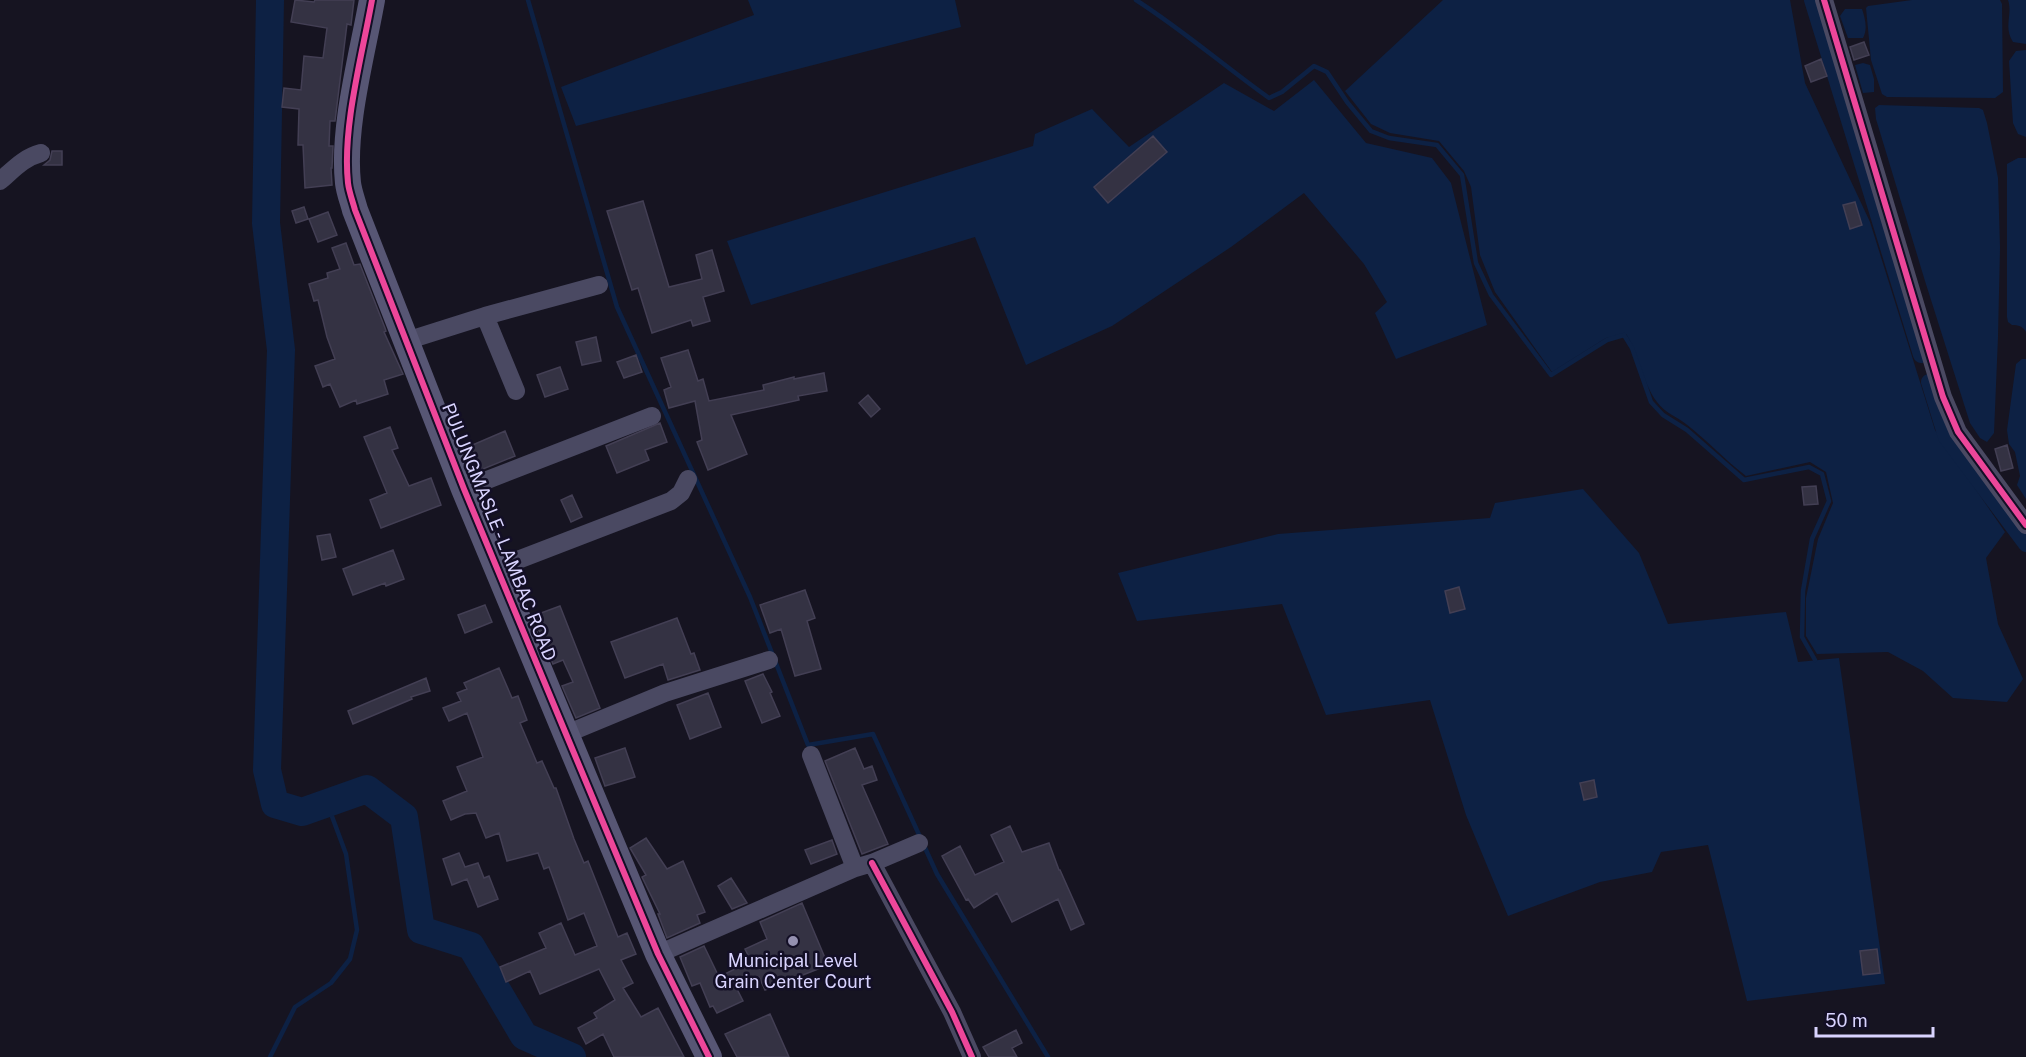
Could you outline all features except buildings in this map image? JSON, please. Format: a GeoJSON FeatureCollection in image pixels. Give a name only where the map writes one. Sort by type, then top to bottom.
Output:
{"type":"FeatureCollection","features":[{"type":"Feature","properties":{"kind":"street","name":"PULUNGMASLE - LAMBAC ROAD"},"geometry":{"type":"LineString","coordinates":[[372,0],[346,153],[348,186],[355,210],[464,489],[566,734],[658,954],[709,1057]]}},
{"type":"Feature","properties":{"kind":"street"},"geometry":{"type":"LineString","coordinates":[[1824,0],[1943,397],[1959,432],[2026,525]]}},
{"type":"Feature","properties":{"kind":"street"},"geometry":{"type":"LineString","coordinates":[[0,181],[22,160],[41,153]]}},
{"type":"Feature","properties":{"kind":"street"},"geometry":{"type":"LineString","coordinates":[[406,341],[485,316],[599,285]]}},
{"type":"Feature","properties":{"kind":"street"},"geometry":{"type":"LineString","coordinates":[[485,316],[516,391]]}},
{"type":"Feature","properties":{"kind":"street"},"geometry":{"type":"LineString","coordinates":[[464,489],[652,416]]}},
{"type":"Feature","properties":{"kind":"street"},"geometry":{"type":"LineString","coordinates":[[497,568],[671,501],[681,494],[688,479]]}},
{"type":"Feature","properties":{"kind":"street"},"geometry":{"type":"LineString","coordinates":[[566,734],[665,693],[769,660]]}},
{"type":"Feature","properties":{"kind":"street"},"geometry":{"type":"LineString","coordinates":[[811,755],[863,866],[952,1012],[972,1057]]}},
{"type":"Feature","properties":{"kind":"street"},"geometry":{"type":"LineString","coordinates":[[658,954],[919,843]]}},
{"type":"Feature","properties":{"kind":"water"},"geometry":{"type":"Polygon","coordinates":[[[748,0],[955,0],[961,27],[576,126],[561,87],[754,15],[748,0]]]}},
{"type":"Feature","properties":{"kind":"water"},"geometry":{"type":"Polygon","coordinates":[[[1443,0],[1790,0],[1805,83],[1870,222],[1935,430],[2005,532],[1986,558],[1998,624],[2023,679],[2007,702],[1953,698],[1923,671],[1888,652],[1817,654],[1806,636],[1806,598],[1818,539],[1833,503],[1826,472],[1810,462],[1746,476],[1694,430],[1660,406],[1648,386],[1626,334],[1606,338],[1552,372],[1495,292],[1480,255],[1471,187],[1464,171],[1439,141],[1390,133],[1371,124],[1345,91],[1443,0]]]}},
{"type":"Feature","properties":{"kind":"water"},"geometry":{"type":"Polygon","coordinates":[[[1912,0],[2000,0],[2002,4],[2003,92],[1995,98],[1887,97],[1882,94],[1871,60],[1866,8],[1912,0]]]}},
{"type":"Feature","properties":{"kind":"water"},"geometry":{"type":"Polygon","coordinates":[[[2008,0],[2026,0],[2026,44],[2013,42],[2010,36],[2008,0]]]}},
{"type":"Feature","properties":{"kind":"water"},"geometry":{"type":"Polygon","coordinates":[[[1845,9],[1862,9],[1866,27],[1863,38],[1848,38],[1840,16],[1845,9]]]}},
{"type":"Feature","properties":{"kind":"water"},"geometry":{"type":"Polygon","coordinates":[[[2026,50],[2026,137],[2018,134],[2013,123],[2009,61],[2016,51],[2026,50]]]}},
{"type":"Feature","properties":{"kind":"water"},"geometry":{"type":"Polygon","coordinates":[[[1863,63],[1870,65],[1874,79],[1874,92],[1863,93],[1855,65],[1863,63]]]}},
{"type":"Feature","properties":{"kind":"water"},"geometry":{"type":"Polygon","coordinates":[[[1314,80],[1366,143],[1432,158],[1451,183],[1487,325],[1396,359],[1375,313],[1387,302],[1364,264],[1304,193],[1231,247],[1112,326],[1026,365],[975,237],[751,305],[727,241],[1033,146],[1035,134],[1092,109],[1129,147],[1224,83],[1274,111],[1314,80]]]}},
{"type":"Feature","properties":{"kind":"water"},"geometry":{"type":"Polygon","coordinates":[[[1879,105],[1979,108],[1983,110],[1998,178],[2000,248],[1994,433],[1987,442],[1980,438],[1970,423],[1876,119],[1875,108],[1879,105]]]}},
{"type":"Feature","properties":{"kind":"water"},"geometry":{"type":"Polygon","coordinates":[[[2018,158],[2026,158],[2026,332],[2022,327],[2008,322],[2007,317],[2007,164],[2018,158]]]}},
{"type":"Feature","properties":{"kind":"water"},"geometry":{"type":"Polygon","coordinates":[[[2026,359],[2026,499],[2017,485],[2020,476],[2015,452],[2009,444],[2007,430],[2016,364],[2026,359]]]}},
{"type":"Feature","properties":{"kind":"water"},"geometry":{"type":"Polygon","coordinates":[[[1583,489],[1639,553],[1668,624],[1786,612],[1798,662],[1839,658],[1885,984],[1747,1001],[1708,845],[1661,852],[1652,872],[1600,882],[1508,916],[1466,815],[1430,700],[1326,715],[1282,604],[1137,621],[1118,573],[1278,534],[1490,518],[1495,503],[1583,489]]]}},
{"type":"Feature","properties":{"kind":"waterway"},"geometry":{"type":"LineString","coordinates":[[270,0],[266,223],[281,350],[267,770],[275,804],[302,812],[367,789],[404,817],[421,930],[471,946],[524,1036],[572,1057]]}},
{"type":"Feature","properties":{"kind":"waterway"},"geometry":{"type":"LineString","coordinates":[[528,0],[617,307],[750,597],[808,745],[873,734],[937,874],[1048,1057]]}},
{"type":"Feature","properties":{"kind":"waterway"},"geometry":{"type":"LineString","coordinates":[[1136,0],[1269,98],[1282,92],[1314,66],[1327,72],[1347,102],[1371,131],[1389,138],[1437,145],[1462,175],[1476,263],[1491,295],[1551,375],[1607,340],[1624,335],[1632,348],[1651,402],[1663,415],[1687,430],[1744,480],[1809,467],[1822,474],[1829,501],[1812,539],[1803,591],[1802,637],[1815,660]]}},
{"type":"Feature","properties":{"kind":"waterway"},"geometry":{"type":"LineString","coordinates":[[1812,0],[1921,355]]}},
{"type":"Feature","properties":{"kind":"waterway"},"geometry":{"type":"LineString","coordinates":[[1929,382],[1946,437],[2026,544]]}},
{"type":"Feature","properties":{"kind":"waterway"},"geometry":{"type":"LineString","coordinates":[[270,1057],[295,1007],[331,983],[350,959],[357,930],[346,854],[327,803]]}},
{"type":"Feature","properties":{"kind":"cycle path"},"geometry":{"type":"LineString","coordinates":[[372,0],[354,92],[348,139],[348,183],[355,210],[464,489],[566,734],[658,954],[709,1057]]}},
{"type":"Feature","properties":{"kind":"cycle path"},"geometry":{"type":"LineString","coordinates":[[1824,0],[1943,397],[1958,432],[2026,525]]}},
{"type":"Feature","properties":{"kind":"cycle path"},"geometry":{"type":"LineString","coordinates":[[872,863],[952,1012],[972,1057]]}},
{"type":"Feature","properties":{"kind":"place","name":"Municipal Level Grain Center Court"},"geometry":{"type":"Point","coordinates":[793,941]}}]}
